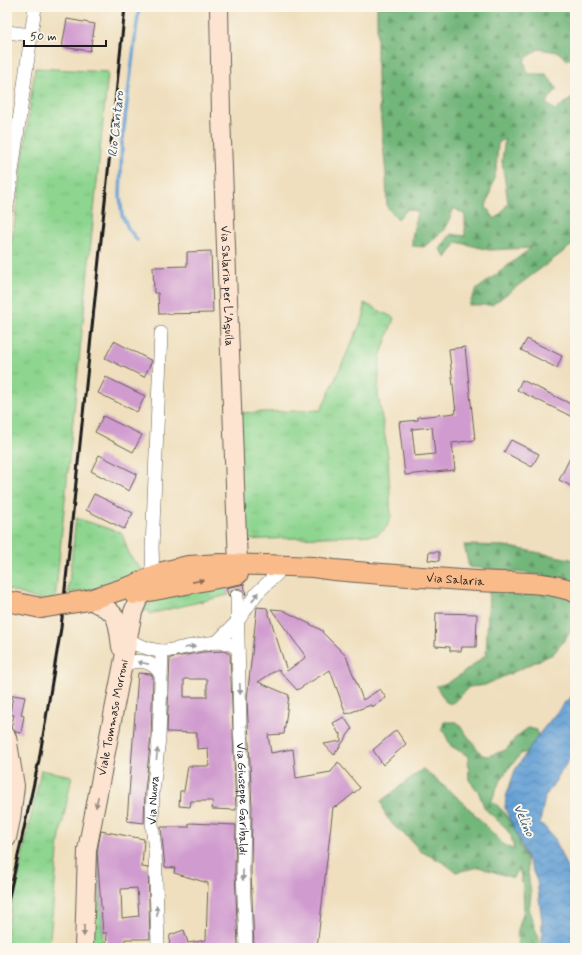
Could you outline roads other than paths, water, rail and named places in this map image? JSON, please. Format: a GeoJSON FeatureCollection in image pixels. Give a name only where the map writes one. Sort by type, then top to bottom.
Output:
{"type":"FeatureCollection","features":[{"type":"Feature","properties":{"kind":"main road","name":"Via Salaria per L'Aquila"},"geometry":{"type":"LineString","coordinates":[[219,7],[221,115],[236,539],[240,578]]}},
{"type":"Feature","properties":{"kind":"main road"},"geometry":{"type":"LineString","coordinates":[[204,565],[224,554],[232,546],[236,539]]}},
{"type":"Feature","properties":{"kind":"main road"},"geometry":{"type":"LineString","coordinates":[[89,600],[157,578],[188,566],[204,565],[240,578]]}},
{"type":"Feature","properties":{"kind":"main road","name":"Via Salaria"},"geometry":{"type":"LineString","coordinates":[[240,578],[313,567],[334,570],[466,580],[520,582],[563,587],[575,592]]}},
{"type":"Feature","properties":{"kind":"main road","name":"Via Salaria"},"geometry":{"type":"LineString","coordinates":[[240,578],[334,570]]}},
{"type":"Feature","properties":{"kind":"main road"},"geometry":{"type":"LineString","coordinates":[[7,615],[89,600],[118,597],[157,578],[240,578]]}},
{"type":"Feature","properties":{"kind":"main road","name":"Viale Tommaso Morroni"},"geometry":{"type":"LineString","coordinates":[[84,948],[87,850],[122,665],[134,610],[139,598],[157,578]]}},
{"type":"Feature","properties":{"kind":"main road"},"geometry":{"type":"LineString","coordinates":[[118,597],[134,610]]}},
{"type":"Feature","properties":{"kind":"main road"},"geometry":{"type":"LineString","coordinates":[[89,600],[107,608],[115,615],[118,627],[122,665]]}},
{"type":"Feature","properties":{"kind":"main road"},"geometry":{"type":"LineString","coordinates":[[7,601],[41,608]]}},
{"type":"Feature","properties":{"kind":"main road"},"geometry":{"type":"LineString","coordinates":[[7,737],[15,786],[7,838]]}},
{"type":"Feature","properties":{"kind":"street"},"geometry":{"type":"LineString","coordinates":[[7,207],[35,7]]}},
{"type":"Feature","properties":{"kind":"street"},"geometry":{"type":"LineString","coordinates":[[7,32],[30,35]]}},
{"type":"Feature","properties":{"kind":"street"},"geometry":{"type":"LineString","coordinates":[[157,578],[152,571],[152,549],[161,333]]}},
{"type":"Feature","properties":{"kind":"street"},"geometry":{"type":"LineString","coordinates":[[152,549],[163,564],[157,578]]}},
{"type":"Feature","properties":{"kind":"street"},"geometry":{"type":"LineString","coordinates":[[217,642],[237,622],[257,593],[277,574]]}},
{"type":"Feature","properties":{"kind":"street","name":"Via Giuseppe Garibaldi"},"geometry":{"type":"LineString","coordinates":[[240,578],[237,622],[244,807],[243,871],[246,948]]}},
{"type":"Feature","properties":{"kind":"street"},"geometry":{"type":"LineString","coordinates":[[127,640],[140,646],[162,651],[217,642],[231,645],[238,650]]}},
{"type":"Feature","properties":{"kind":"street","name":"Via Nuova"},"geometry":{"type":"LineString","coordinates":[[154,948],[158,945],[155,850],[152,824],[153,791],[159,724],[162,651]]}},
{"type":"Feature","properties":{"kind":"street"},"geometry":{"type":"LineString","coordinates":[[122,665],[131,662],[140,662],[156,667],[161,675]]}},
{"type":"Feature","properties":{"kind":"water","name":"Velino"},"geometry":{"type":"Polygon","coordinates":[[[575,693],[575,754],[570,758],[545,797],[540,822],[555,839],[575,888],[575,948],[542,948],[542,922],[537,881],[505,808],[506,797],[515,770],[539,734],[566,701],[575,693]]]}},
{"type":"Feature","properties":{"kind":"waterway","name":"Rio Cantaro"},"geometry":{"type":"LineString","coordinates":[[137,240],[128,228],[122,215],[120,196],[122,143],[139,7]]}},
{"type":"Feature","properties":{"kind":"railway"},"geometry":{"type":"LineString","coordinates":[[7,906],[39,760],[61,628],[125,7]]}}]}
